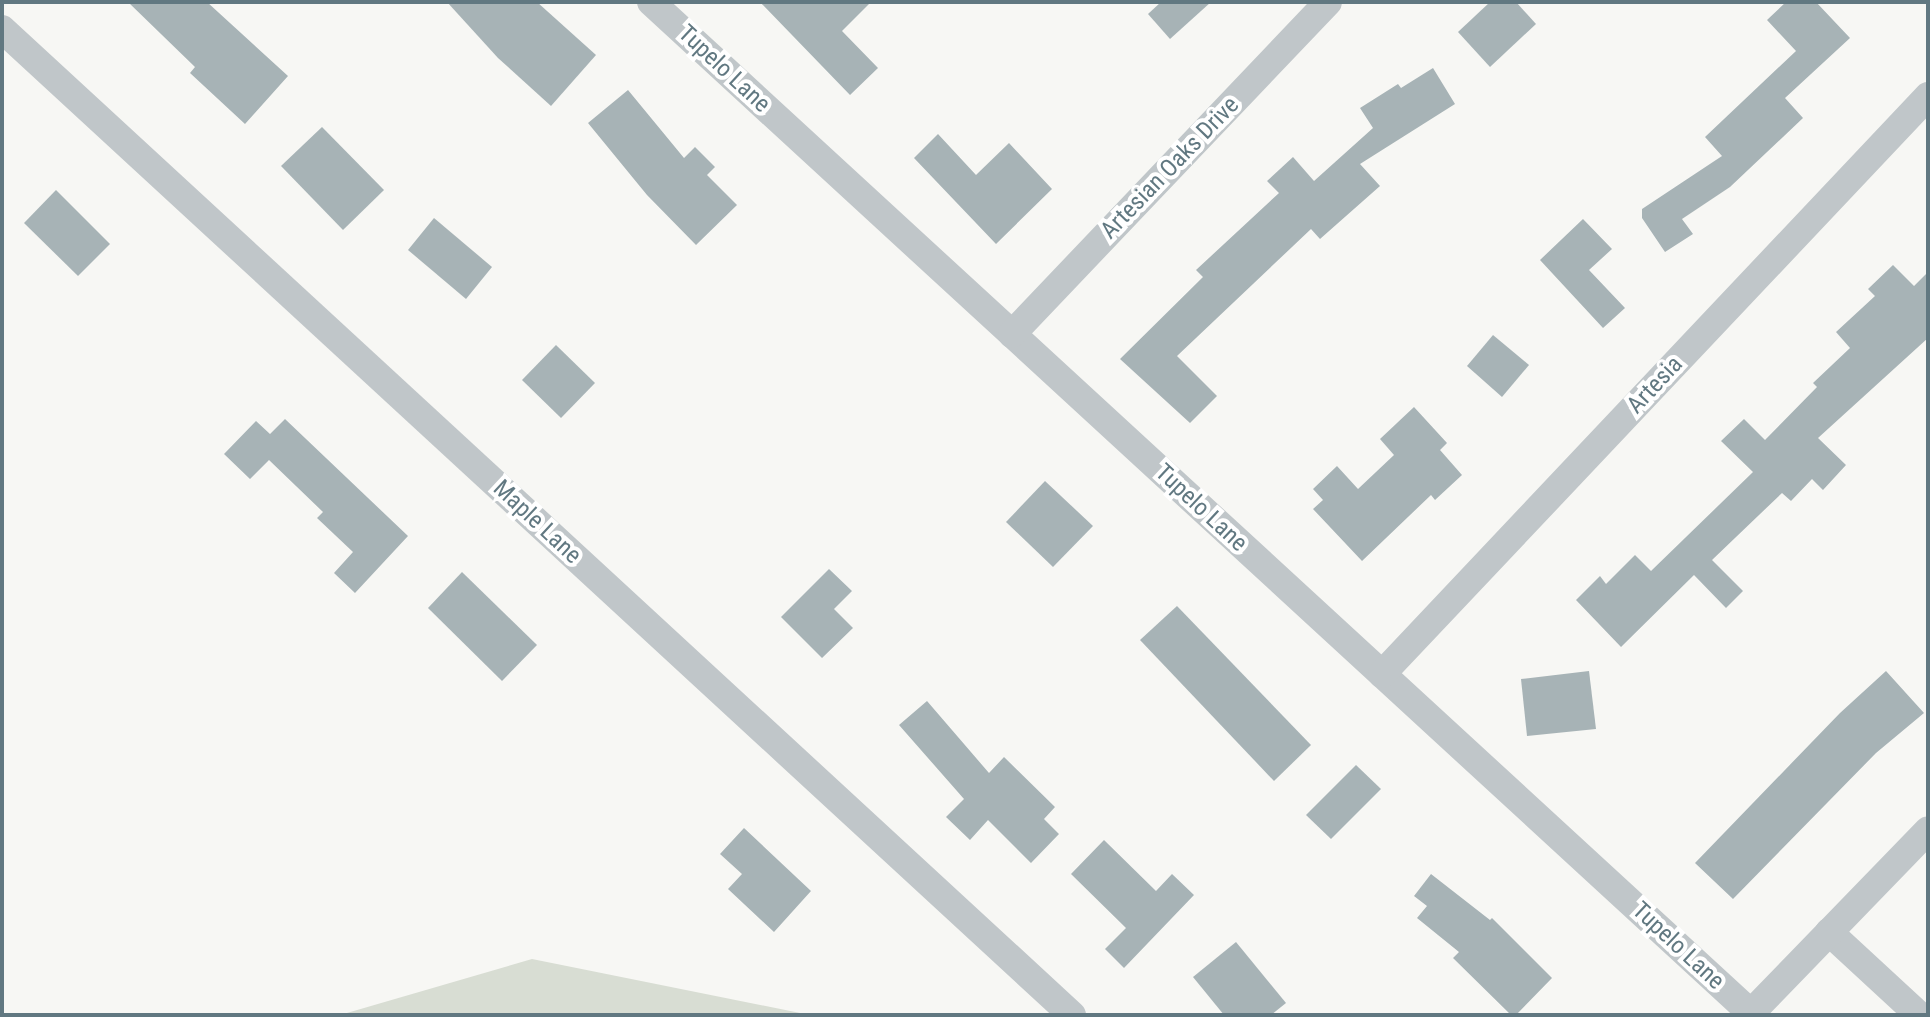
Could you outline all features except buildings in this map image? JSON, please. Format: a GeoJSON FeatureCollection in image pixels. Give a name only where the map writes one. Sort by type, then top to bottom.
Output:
{"type":"FeatureCollection","features":[{"type":"Feature","properties":{"kind":"street","name":"Tupelo Lane"},"geometry":{"type":"LineString","coordinates":[[651,2],[1750,1014]]}},
{"type":"Feature","properties":{"kind":"street","name":"Artesian Oaks Drive"},"geometry":{"type":"LineString","coordinates":[[1012,334],[1328,2]]}},
{"type":"Feature","properties":{"kind":"street","name":"Maple Lane"},"geometry":{"type":"LineString","coordinates":[[2,29],[1072,1015]]}},
{"type":"Feature","properties":{"kind":"street","name":"Artesia"},"geometry":{"type":"LineString","coordinates":[[1382,674],[1928,96]]}},
{"type":"Feature","properties":{"kind":"street"},"geometry":{"type":"LineString","coordinates":[[1750,1014],[1928,830]]}},
{"type":"Feature","properties":{"kind":"street"},"geometry":{"type":"LineString","coordinates":[[1829,932],[1919,1015]]}},
{"type":"Feature","properties":{"kind":"shaded area"},"geometry":{"type":"Polygon","coordinates":[[[532,959],[810,1015],[340,1015],[532,959]]]}}]}
